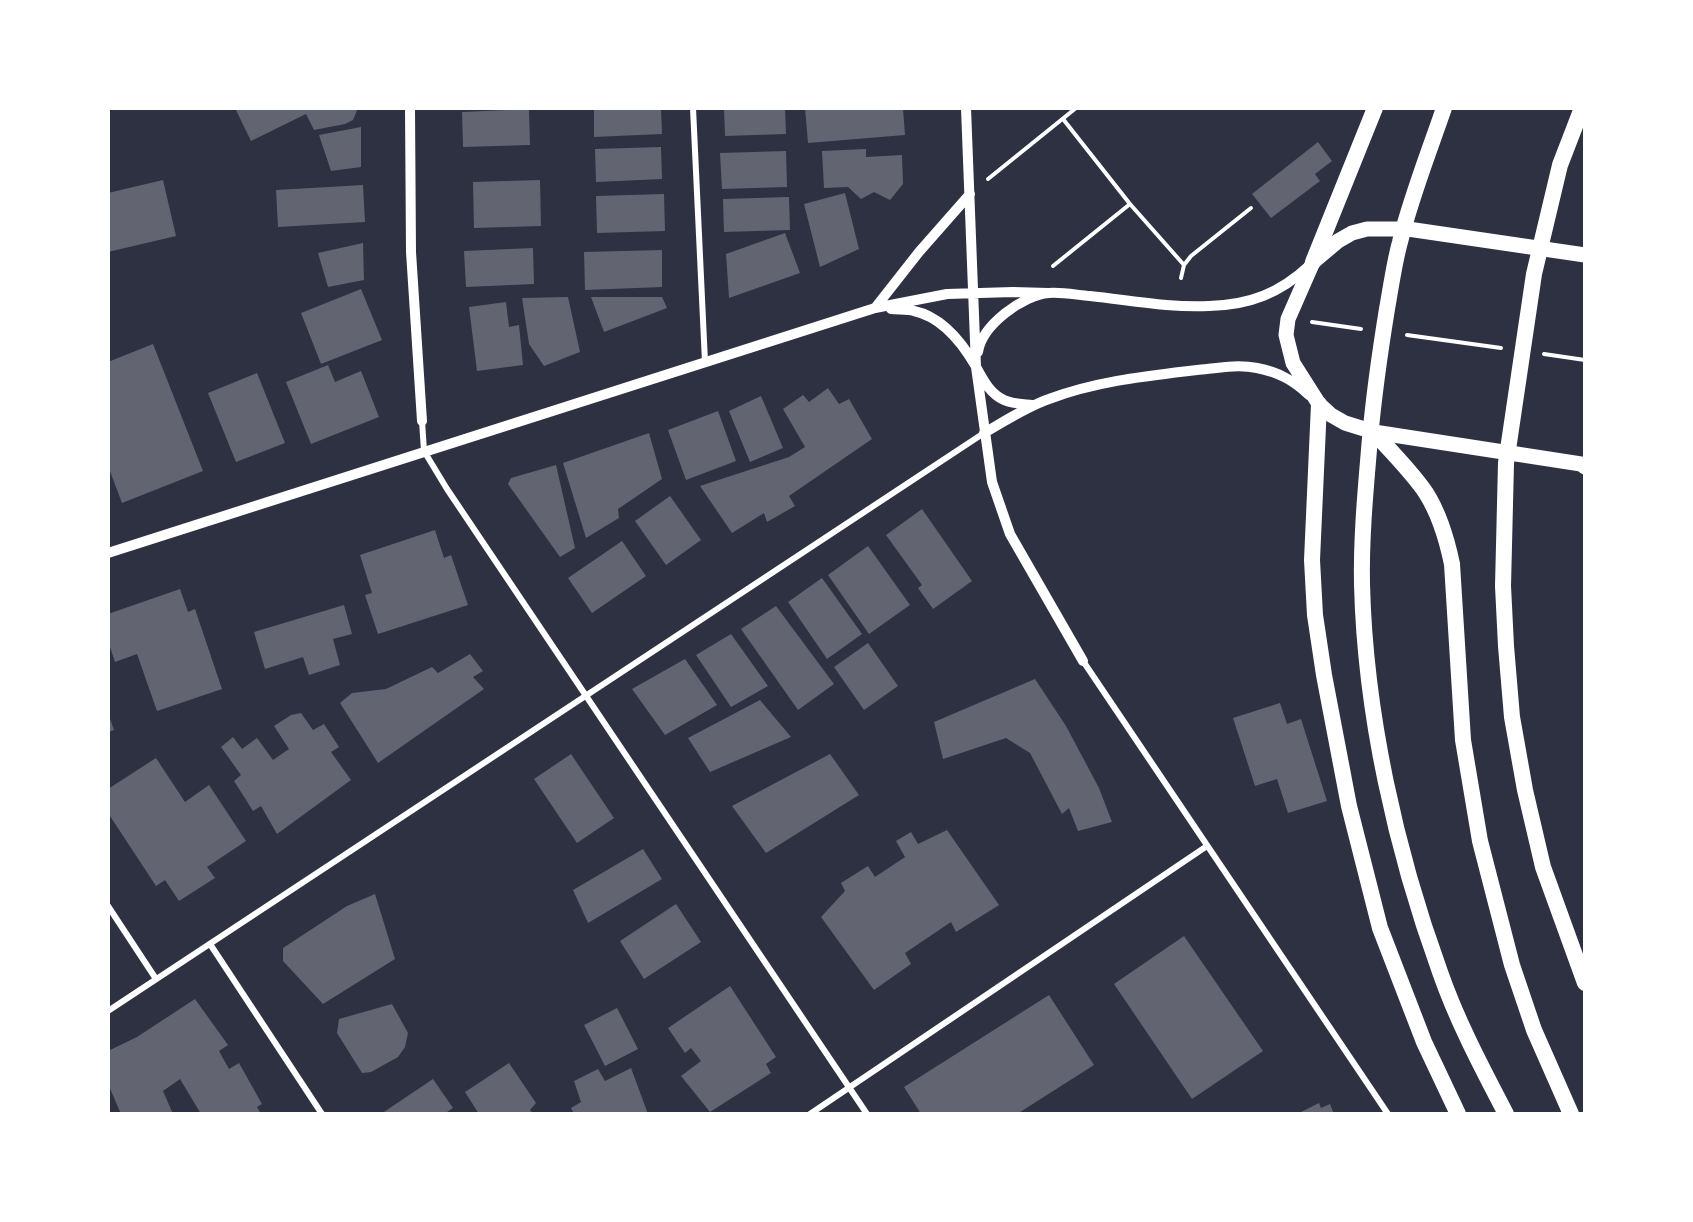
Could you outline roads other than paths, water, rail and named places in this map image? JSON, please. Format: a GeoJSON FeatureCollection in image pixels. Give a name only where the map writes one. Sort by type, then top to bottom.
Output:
{"type":"FeatureCollection","features":[{"type":"Feature","properties":{"kind":"highway"},"geometry":{"type":"LineString","coordinates":[[1313,262],[1375,108]]}},
{"type":"Feature","properties":{"kind":"highway"},"geometry":{"type":"LineString","coordinates":[[1444,108],[1400,242],[1389,301],[1373,398],[1362,584],[1369,678],[1394,820],[1440,973],[1506,1114]]}},
{"type":"Feature","properties":{"kind":"highway"},"geometry":{"type":"LineString","coordinates":[[1582,108],[1560,165],[1534,274],[1506,463],[1503,529],[1506,646],[1512,717],[1525,790],[1544,867],[1561,922],[1585,983]]}},
{"type":"Feature","properties":{"kind":"highway"},"geometry":{"type":"LineString","coordinates":[[1319,404],[1312,560],[1315,615],[1349,806],[1380,928],[1424,1042],[1458,1114]]}},
{"type":"Feature","properties":{"kind":"highway"},"geometry":{"type":"LineString","coordinates":[[1374,432],[1426,493],[1437,513],[1447,540],[1452,564],[1463,740],[1480,841],[1512,965],[1534,1030],[1571,1114]]}},
{"type":"Feature","properties":{"kind":"main road"},"geometry":{"type":"LineString","coordinates":[[1584,465],[1374,432],[1345,423],[1330,415],[1319,404],[1293,363],[1286,335],[1288,319],[1313,262],[1338,241],[1352,233],[1367,229],[1408,229],[1585,255]]}},
{"type":"Feature","properties":{"kind":"street"},"geometry":{"type":"LineString","coordinates":[[410,108],[411,252],[424,451],[447,489],[867,1114]]}},
{"type":"Feature","properties":{"kind":"street"},"geometry":{"type":"LineString","coordinates":[[693,108],[705,362]]}},
{"type":"Feature","properties":{"kind":"street"},"geometry":{"type":"LineString","coordinates":[[966,108],[976,367],[992,482],[1010,534],[1083,661],[1388,1114]]}},
{"type":"Feature","properties":{"kind":"street"},"geometry":{"type":"LineString","coordinates":[[875,308],[919,252],[970,194]]}},
{"type":"Feature","properties":{"kind":"street"},"geometry":{"type":"LineString","coordinates":[[108,553],[875,308],[947,294],[973,293],[1048,293],[1211,306],[1245,302],[1277,291],[1313,262]]}},
{"type":"Feature","properties":{"kind":"street"},"geometry":{"type":"LineString","coordinates":[[976,367],[979,346],[986,332],[997,320],[1017,305],[1048,293]]}},
{"type":"Feature","properties":{"kind":"street"},"geometry":{"type":"LineString","coordinates":[[875,308],[915,311],[938,321],[952,333],[987,387],[997,396],[1012,403],[1032,405]]}},
{"type":"Feature","properties":{"kind":"street"},"geometry":{"type":"LineString","coordinates":[[108,1011],[984,433],[1032,405],[1072,391],[1129,377],[1245,366],[1285,376],[1319,404]]}},
{"type":"Feature","properties":{"kind":"street"},"geometry":{"type":"LineString","coordinates":[[810,1114],[1207,846]]}},
{"type":"Feature","properties":{"kind":"street"},"geometry":{"type":"LineString","coordinates":[[108,906],[156,979]]}},
{"type":"Feature","properties":{"kind":"street"},"geometry":{"type":"LineString","coordinates":[[210,944],[322,1114]]}}]}
